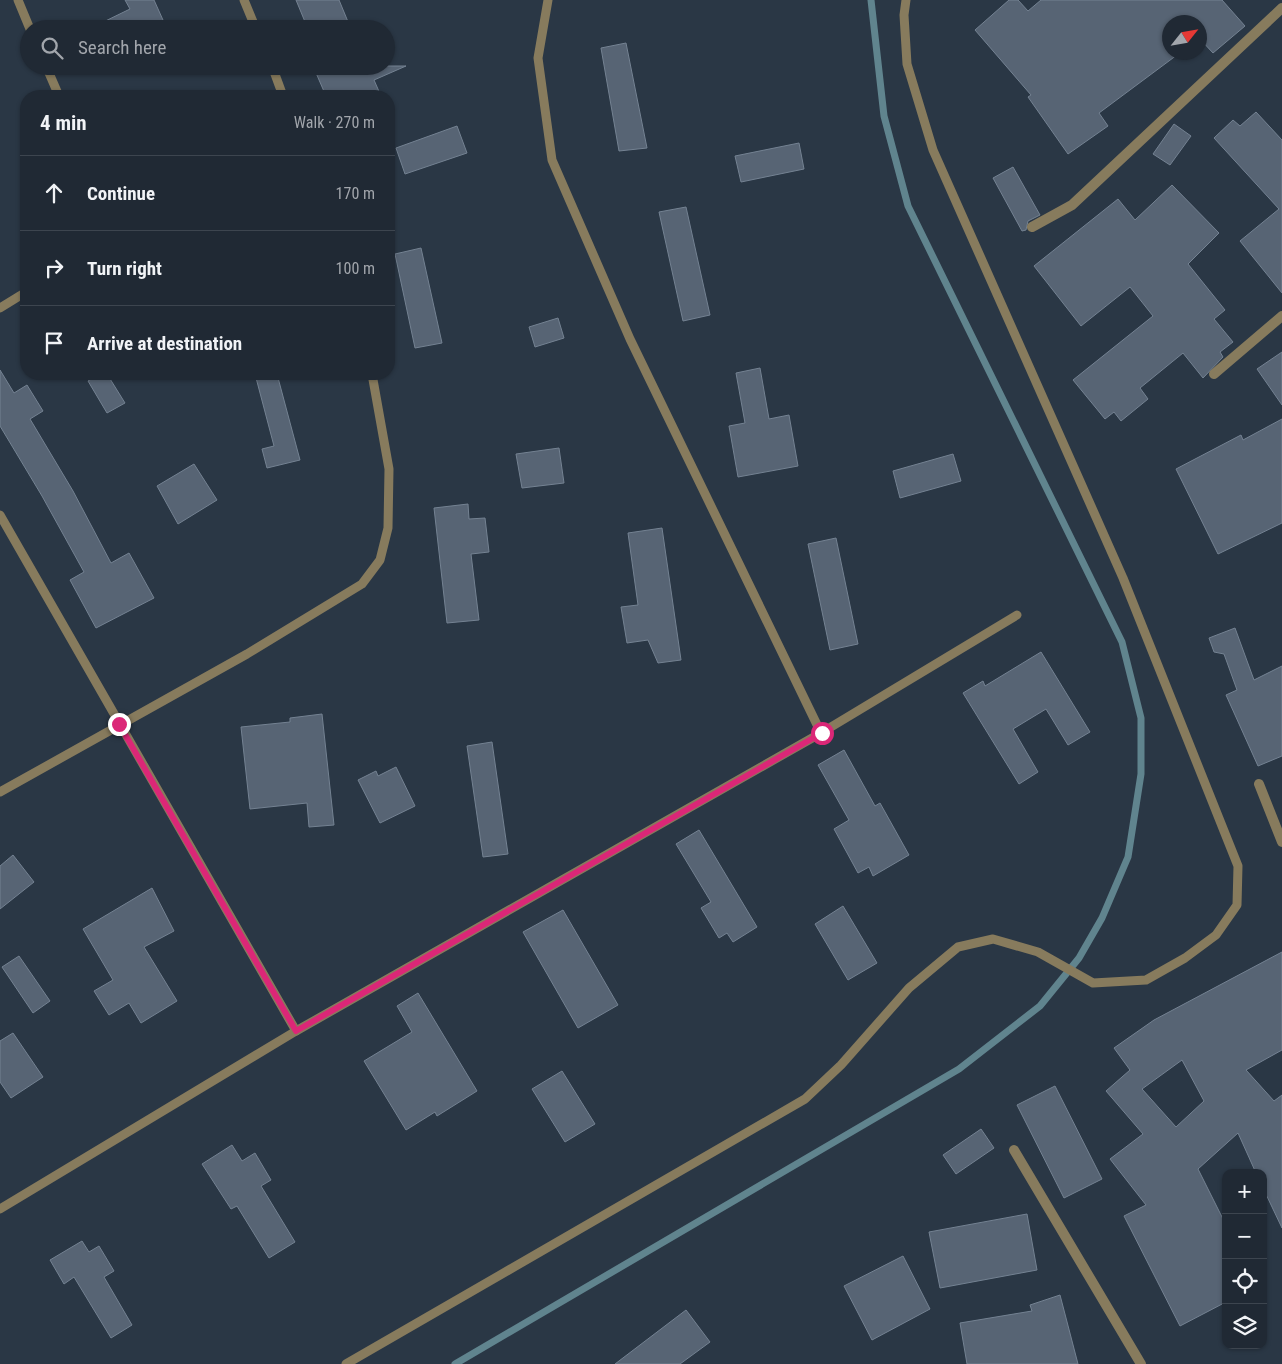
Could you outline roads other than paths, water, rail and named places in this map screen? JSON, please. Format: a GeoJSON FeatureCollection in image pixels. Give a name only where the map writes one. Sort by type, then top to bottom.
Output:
{"type":"FeatureCollection","features":[{"type":"Feature","properties":{"kind":"street"},"geometry":{"type":"LineString","coordinates":[[1032,227],[1072,204],[1282,8]]}},
{"type":"Feature","properties":{"kind":"street"},"geometry":{"type":"LineString","coordinates":[[1214,374],[1282,316]]}},
{"type":"Feature","properties":{"kind":"street"},"geometry":{"type":"LineString","coordinates":[[1259,784],[1282,842]]}},
{"type":"Feature","properties":{"kind":"street"},"geometry":{"type":"LineString","coordinates":[[1014,1150],[1141,1364]]}},
{"type":"Feature","properties":{"kind":"lane"},"geometry":{"type":"LineString","coordinates":[[18,0],[26,20]]}},
{"type":"Feature","properties":{"kind":"lane"},"geometry":{"type":"LineString","coordinates":[[244,0],[252,20]]}},
{"type":"Feature","properties":{"kind":"lane"},"geometry":{"type":"LineString","coordinates":[[548,0],[538,58],[552,160],[630,339],[822,733]]}},
{"type":"Feature","properties":{"kind":"lane"},"geometry":{"type":"LineString","coordinates":[[346,1364],[805,1099],[841,1065],[909,988],[958,948],[993,939],[1038,952],[1093,983],[1146,980],[1185,958],[1216,936],[1237,905],[1238,866],[1123,578],[933,150],[907,64],[904,14],[906,0]]}},
{"type":"Feature","properties":{"kind":"lane"},"geometry":{"type":"LineString","coordinates":[[50,75],[56,90]]}},
{"type":"Feature","properties":{"kind":"lane"},"geometry":{"type":"LineString","coordinates":[[276,75],[282,90]]}},
{"type":"Feature","properties":{"kind":"lane"},"geometry":{"type":"LineString","coordinates":[[0,308],[20,296]]}},
{"type":"Feature","properties":{"kind":"lane"},"geometry":{"type":"LineString","coordinates":[[0,792],[43,770],[119,724],[247,654],[362,584],[380,560],[388,528],[389,469],[373,380]]}},
{"type":"Feature","properties":{"kind":"lane"},"geometry":{"type":"LineString","coordinates":[[0,515],[296,1031]]}},
{"type":"Feature","properties":{"kind":"lane"},"geometry":{"type":"LineString","coordinates":[[0,1209],[296,1031],[822,733],[1017,615]]}},
{"type":"Feature","properties":{"kind":"waterway"},"geometry":{"type":"LineString","coordinates":[[455,1364],[959,1069],[1040,1006],[1079,958],[1102,918],[1128,857],[1141,774],[1141,718],[1122,642],[908,206],[884,116],[871,0]]}}]}
